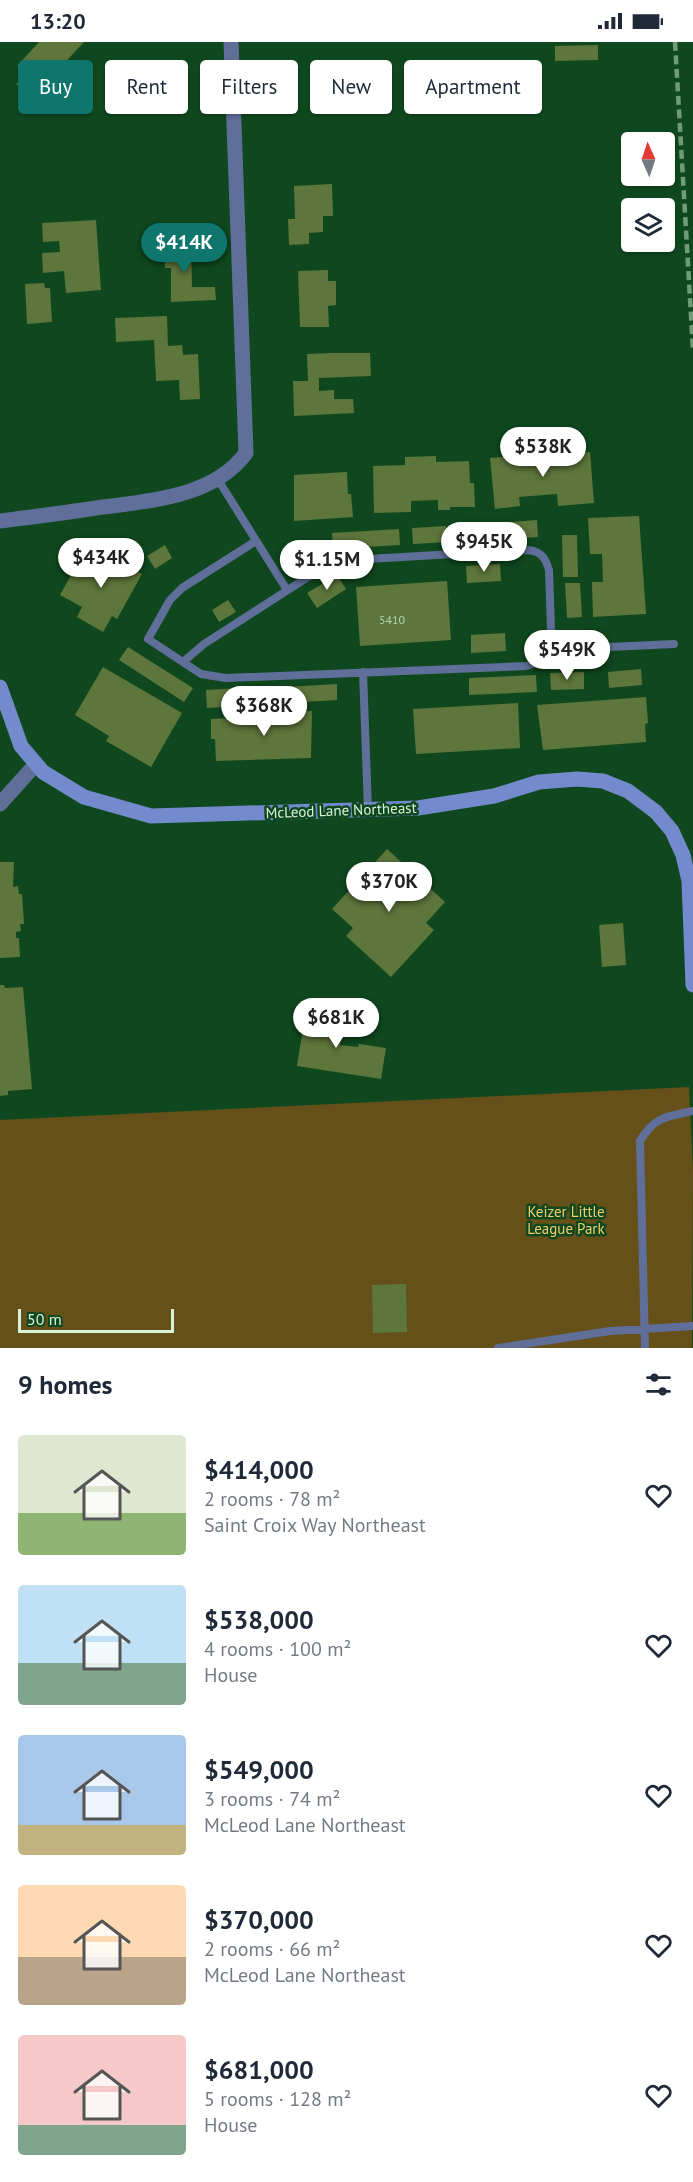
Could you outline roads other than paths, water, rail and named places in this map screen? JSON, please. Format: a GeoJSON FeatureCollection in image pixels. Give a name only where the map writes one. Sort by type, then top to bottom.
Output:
{"type":"FeatureCollection","features":[{"type":"Feature","properties":{"kind":"street"},"geometry":{"type":"LineString","coordinates":[[0,521],[159,499],[192,490],[217,478],[238,464],[246,453],[231,42]]}},
{"type":"Feature","properties":{"kind":"street","name":"McLeod Lane Northeast"},"geometry":{"type":"LineString","coordinates":[[0,687],[21,746],[43,772],[84,797],[151,816],[418,808],[494,796],[539,783],[578,779],[603,781],[628,791],[656,812],[672,831],[683,855],[689,881],[693,985]]}},
{"type":"Feature","properties":{"kind":"street"},"geometry":{"type":"LineString","coordinates":[[0,804],[35,765]]}},
{"type":"Feature","properties":{"kind":"lane"},"geometry":{"type":"LineString","coordinates":[[217,478],[287,590]]}},
{"type":"Feature","properties":{"kind":"lane"},"geometry":{"type":"LineString","coordinates":[[256,540],[182,588],[170,600],[148,639],[201,674],[226,678],[526,666],[587,648],[674,644]]}},
{"type":"Feature","properties":{"kind":"lane"},"geometry":{"type":"LineString","coordinates":[[183,662],[204,644],[333,561],[534,550],[547,561],[549,570],[552,658]]}},
{"type":"Feature","properties":{"kind":"lane"},"geometry":{"type":"LineString","coordinates":[[363,672],[368,810]]}},
{"type":"Feature","properties":{"kind":"lane"},"geometry":{"type":"LineString","coordinates":[[645,1348],[640,1141],[647,1128],[659,1119],[693,1111]]}},
{"type":"Feature","properties":{"kind":"lane"},"geometry":{"type":"LineString","coordinates":[[498,1348],[610,1331],[693,1326]]}},
{"type":"Feature","properties":{"kind":"railway"},"geometry":{"type":"LineString","coordinates":[[675,42],[693,350]]}},
{"type":"Feature","properties":{"kind":"park label","name":"Keizer Little League Park"},"geometry":{"type":"Point","coordinates":[566,1220]}}]}
